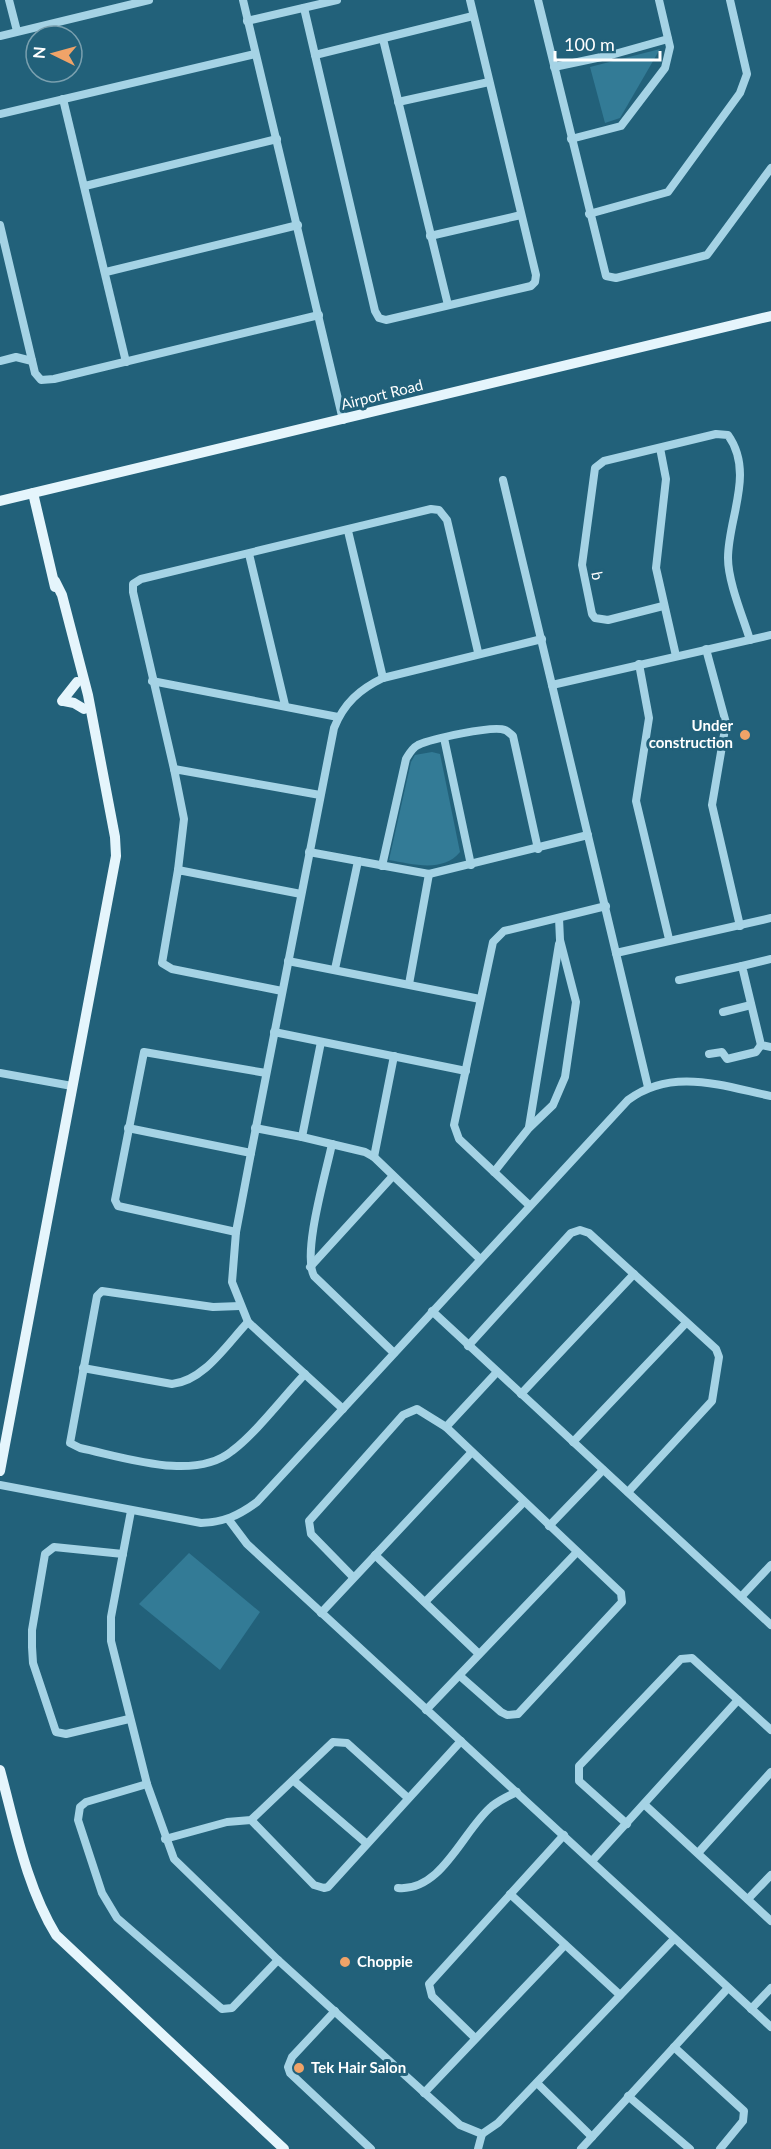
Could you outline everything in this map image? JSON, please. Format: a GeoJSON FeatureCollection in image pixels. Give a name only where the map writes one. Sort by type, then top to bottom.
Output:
{"type":"FeatureCollection","features":[{"type":"Feature","properties":{"kind":"main road","name":"Airport Road"},"geometry":{"type":"LineString","coordinates":[[0,501],[771,316]]}},
{"type":"Feature","properties":{"kind":"main road"},"geometry":{"type":"LineString","coordinates":[[0,1471],[116,856],[115,837],[97,756],[92,747],[33,493]]}},
{"type":"Feature","properties":{"kind":"main road"},"geometry":{"type":"LineString","coordinates":[[55,581],[62,595],[88,695],[98,745],[97,756]]}},
{"type":"Feature","properties":{"kind":"main road"},"geometry":{"type":"LineString","coordinates":[[77,682],[63,701],[74,703],[84,709]]}},
{"type":"Feature","properties":{"kind":"main road"},"geometry":{"type":"LineString","coordinates":[[0,1770],[29,1875],[44,1916],[56,1935],[284,2149]]}},
{"type":"Feature","properties":{"kind":"street"},"geometry":{"type":"LineString","coordinates":[[9,0],[17,32]]}},
{"type":"Feature","properties":{"kind":"street"},"geometry":{"type":"LineString","coordinates":[[0,36],[148,0]]}},
{"type":"Feature","properties":{"kind":"street"},"geometry":{"type":"LineString","coordinates":[[243,0],[343,420]]}},
{"type":"Feature","properties":{"kind":"street"},"geometry":{"type":"LineString","coordinates":[[247,21],[337,0]]}},
{"type":"Feature","properties":{"kind":"street"},"geometry":{"type":"LineString","coordinates":[[304,8],[375,311],[380,318],[386,320],[531,286],[537,275],[470,0]]}},
{"type":"Feature","properties":{"kind":"street"},"geometry":{"type":"LineString","coordinates":[[538,0],[601,267],[609,278],[700,258],[714,248],[771,168]]}},
{"type":"Feature","properties":{"kind":"street"},"geometry":{"type":"LineString","coordinates":[[571,139],[614,129],[627,120],[665,68],[670,47],[659,0]]}},
{"type":"Feature","properties":{"kind":"street"},"geometry":{"type":"LineString","coordinates":[[589,214],[668,192],[740,93],[747,74],[730,0]]}},
{"type":"Feature","properties":{"kind":"street"},"geometry":{"type":"LineString","coordinates":[[315,56],[473,16]]}},
{"type":"Feature","properties":{"kind":"street"},"geometry":{"type":"LineString","coordinates":[[382,39],[448,305]]}},
{"type":"Feature","properties":{"kind":"street"},"geometry":{"type":"LineString","coordinates":[[554,67],[611,55],[668,39]]}},
{"type":"Feature","properties":{"kind":"street"},"geometry":{"type":"LineString","coordinates":[[0,114],[255,54]]}},
{"type":"Feature","properties":{"kind":"street"},"geometry":{"type":"LineString","coordinates":[[398,102],[489,82]]}},
{"type":"Feature","properties":{"kind":"street"},"geometry":{"type":"LineString","coordinates":[[63,99],[126,362]]}},
{"type":"Feature","properties":{"kind":"street"},"geometry":{"type":"LineString","coordinates":[[85,186],[277,139]]}},
{"type":"Feature","properties":{"kind":"street"},"geometry":{"type":"LineString","coordinates":[[430,236],[521,215]]}},
{"type":"Feature","properties":{"kind":"street"},"geometry":{"type":"LineString","coordinates":[[0,225],[32,361],[38,377],[46,381],[319,315]]}},
{"type":"Feature","properties":{"kind":"street"},"geometry":{"type":"LineString","coordinates":[[106,272],[298,225]]}},
{"type":"Feature","properties":{"kind":"street"},"geometry":{"type":"LineString","coordinates":[[0,362],[16,357],[32,361]]}},
{"type":"Feature","properties":{"kind":"street"},"geometry":{"type":"LineString","coordinates":[[676,656],[656,568],[666,479],[660,448],[716,434],[728,435],[732,441],[740,479],[728,557],[750,640]]}},
{"type":"Feature","properties":{"kind":"street","name":"b"},"geometry":{"type":"LineString","coordinates":[[660,448],[604,461],[596,468],[582,565],[592,614],[595,618],[608,620],[663,606]]}},
{"type":"Feature","properties":{"kind":"street"},"geometry":{"type":"LineString","coordinates":[[503,480],[648,1087]]}},
{"type":"Feature","properties":{"kind":"street"},"geometry":{"type":"LineString","coordinates":[[282,991],[166,967],[162,963],[184,819],[133,592],[134,584],[141,579],[348,531],[431,509],[439,510],[447,520],[478,652]]}},
{"type":"Feature","properties":{"kind":"street"},"geometry":{"type":"LineString","coordinates":[[348,531],[383,678]]}},
{"type":"Feature","properties":{"kind":"street"},"geometry":{"type":"LineString","coordinates":[[249,554],[285,705]]}},
{"type":"Feature","properties":{"kind":"street"},"geometry":{"type":"LineString","coordinates":[[552,685],[771,635]]}},
{"type":"Feature","properties":{"kind":"street"},"geometry":{"type":"LineString","coordinates":[[343,1409],[248,1322],[232,1282],[236,1232],[255,1128],[320,795],[339,717],[359,691],[383,678],[478,652],[542,639]]}},
{"type":"Feature","properties":{"kind":"street"},"geometry":{"type":"LineString","coordinates":[[706,649],[726,723],[711,802],[740,926]]}},
{"type":"Feature","properties":{"kind":"street"},"geometry":{"type":"LineString","coordinates":[[639,664],[649,718],[636,801],[669,939]]}},
{"type":"Feature","properties":{"kind":"street"},"geometry":{"type":"LineString","coordinates":[[153,681],[339,717]]}},
{"type":"Feature","properties":{"kind":"street"},"geometry":{"type":"LineString","coordinates":[[382,866],[406,759],[417,746],[444,738],[496,729],[506,730],[513,736],[538,849]]}},
{"type":"Feature","properties":{"kind":"street"},"geometry":{"type":"LineString","coordinates":[[444,738],[471,865]]}},
{"type":"Feature","properties":{"kind":"street"},"geometry":{"type":"LineString","coordinates":[[174,769],[320,795]]}},
{"type":"Feature","properties":{"kind":"street"},"geometry":{"type":"LineString","coordinates":[[309,852],[429,873],[538,849],[588,835]]}},
{"type":"Feature","properties":{"kind":"street"},"geometry":{"type":"LineString","coordinates":[[335,969],[358,861]]}},
{"type":"Feature","properties":{"kind":"street"},"geometry":{"type":"LineString","coordinates":[[178,870],[301,894]]}},
{"type":"Feature","properties":{"kind":"street"},"geometry":{"type":"LineString","coordinates":[[409,984],[429,873]]}},
{"type":"Feature","properties":{"kind":"street"},"geometry":{"type":"LineString","coordinates":[[529,1205],[455,1133],[454,1125],[493,942],[497,935],[504,931],[606,906]]}},
{"type":"Feature","properties":{"kind":"street"},"geometry":{"type":"LineString","coordinates":[[529,1128],[560,940],[559,918]]}},
{"type":"Feature","properties":{"kind":"street"},"geometry":{"type":"LineString","coordinates":[[616,953],[669,939],[771,918]]}},
{"type":"Feature","properties":{"kind":"street"},"geometry":{"type":"LineString","coordinates":[[494,1172],[529,1128],[553,1105],[560,1093],[576,1012],[575,991],[560,940]]}},
{"type":"Feature","properties":{"kind":"street"},"geometry":{"type":"LineString","coordinates":[[679,980],[771,959]]}},
{"type":"Feature","properties":{"kind":"street"},"geometry":{"type":"LineString","coordinates":[[288,961],[480,999]]}},
{"type":"Feature","properties":{"kind":"street"},"geometry":{"type":"LineString","coordinates":[[710,1054],[722,1052],[727,1059],[756,1052],[760,1045],[741,966]]}},
{"type":"Feature","properties":{"kind":"street"},"geometry":{"type":"LineString","coordinates":[[723,1012],[751,1005]]}},
{"type":"Feature","properties":{"kind":"street"},"geometry":{"type":"LineString","coordinates":[[274,1032],[466,1071]]}},
{"type":"Feature","properties":{"kind":"street"},"geometry":{"type":"LineString","coordinates":[[302,1137],[321,1042]]}},
{"type":"Feature","properties":{"kind":"street"},"geometry":{"type":"LineString","coordinates":[[760,1045],[771,1047]]}},
{"type":"Feature","properties":{"kind":"street"},"geometry":{"type":"LineString","coordinates":[[236,1232],[118,1206],[115,1200],[128,1128],[144,1052],[266,1072]]}},
{"type":"Feature","properties":{"kind":"street"},"geometry":{"type":"LineString","coordinates":[[374,1157],[394,1056]]}},
{"type":"Feature","properties":{"kind":"street"},"geometry":{"type":"LineString","coordinates":[[0,1073],[72,1086]]}},
{"type":"Feature","properties":{"kind":"street"},"geometry":{"type":"LineString","coordinates":[[0,1485],[201,1523],[229,1520],[256,1502],[628,1100],[648,1087],[684,1080],[771,1096]]}},
{"type":"Feature","properties":{"kind":"street"},"geometry":{"type":"LineString","coordinates":[[128,1128],[251,1153]]}},
{"type":"Feature","properties":{"kind":"street"},"geometry":{"type":"LineString","coordinates":[[255,1128],[332,1144],[374,1157],[392,1177],[480,1259]]}},
{"type":"Feature","properties":{"kind":"street"},"geometry":{"type":"LineString","coordinates":[[332,1144],[311,1245],[310,1268],[314,1276],[393,1353]]}},
{"type":"Feature","properties":{"kind":"street"},"geometry":{"type":"LineString","coordinates":[[310,1268],[392,1177]]}},
{"type":"Feature","properties":{"kind":"street"},"geometry":{"type":"LineString","coordinates":[[468,1346],[571,1233],[580,1230],[589,1233],[634,1274],[718,1353],[714,1397],[628,1492]]}},
{"type":"Feature","properties":{"kind":"street"},"geometry":{"type":"LineString","coordinates":[[521,1394],[634,1274]]}},
{"type":"Feature","properties":{"kind":"street"},"geometry":{"type":"LineString","coordinates":[[240,1306],[213,1307],[102,1291],[97,1296],[70,1443],[80,1448],[181,1467],[198,1465],[232,1452],[305,1374]]}},
{"type":"Feature","properties":{"kind":"street"},"geometry":{"type":"LineString","coordinates":[[432,1311],[771,1625]]}},
{"type":"Feature","properties":{"kind":"street"},"geometry":{"type":"LineString","coordinates":[[83,1368],[172,1384],[185,1383],[196,1377],[248,1322]]}},
{"type":"Feature","properties":{"kind":"street"},"geometry":{"type":"LineString","coordinates":[[573,1442],[686,1323]]}},
{"type":"Feature","properties":{"kind":"street"},"geometry":{"type":"LineString","coordinates":[[446,1427],[497,1372]]}},
{"type":"Feature","properties":{"kind":"street"},"geometry":{"type":"LineString","coordinates":[[353,1577],[311,1533],[309,1521],[403,1415],[411,1410],[423,1411],[446,1427],[471,1453],[618,1588],[623,1597],[622,1602],[518,1714],[507,1715],[501,1712],[460,1676]]}},
{"type":"Feature","properties":{"kind":"street"},"geometry":{"type":"LineString","coordinates":[[321,1613],[471,1453]]}},
{"type":"Feature","properties":{"kind":"street"},"geometry":{"type":"LineString","coordinates":[[549,1526],[603,1470]]}},
{"type":"Feature","properties":{"kind":"street"},"geometry":{"type":"LineString","coordinates":[[425,1602],[524,1502]]}},
{"type":"Feature","properties":{"kind":"street"},"geometry":{"type":"LineString","coordinates":[[131,1511],[110,1630],[129,1719],[147,1784],[165,1839],[181,1869],[460,2126],[482,2134]]}},
{"type":"Feature","properties":{"kind":"street"},"geometry":{"type":"LineString","coordinates":[[229,1520],[247,1544],[771,2027]]}},
{"type":"Feature","properties":{"kind":"street"},"geometry":{"type":"LineString","coordinates":[[123,1554],[54,1547],[45,1554],[32,1630],[32,1647],[33,1663],[56,1732],[66,1734],[129,1719]]}},
{"type":"Feature","properties":{"kind":"street"},"geometry":{"type":"LineString","coordinates":[[426,1710],[577,1552]]}},
{"type":"Feature","properties":{"kind":"street"},"geometry":{"type":"LineString","coordinates":[[375,1555],[479,1654]]}},
{"type":"Feature","properties":{"kind":"street"},"geometry":{"type":"LineString","coordinates":[[741,1597],[771,1565]]}},
{"type":"Feature","properties":{"kind":"street"},"geometry":{"type":"LineString","coordinates":[[627,1824],[579,1781],[579,1766],[683,1658],[692,1658],[771,1730]]}},
{"type":"Feature","properties":{"kind":"street"},"geometry":{"type":"LineString","coordinates":[[592,1861],[738,1700]]}},
{"type":"Feature","properties":{"kind":"street"},"geometry":{"type":"LineString","coordinates":[[251,1820],[314,1885],[324,1888],[334,1882],[461,1741]]}},
{"type":"Feature","properties":{"kind":"street"},"geometry":{"type":"LineString","coordinates":[[165,1839],[227,1822],[251,1820],[294,1781],[330,1743],[343,1742],[408,1798]]}},
{"type":"Feature","properties":{"kind":"street"},"geometry":{"type":"LineString","coordinates":[[698,1853],[771,1772]]}},
{"type":"Feature","properties":{"kind":"street"},"geometry":{"type":"LineString","coordinates":[[294,1781],[366,1844]]}},
{"type":"Feature","properties":{"kind":"street"},"geometry":{"type":"LineString","coordinates":[[147,1784],[86,1802],[79,1812],[78,1820],[102,1893],[117,1918],[222,2009],[232,2008],[278,1960]]}},
{"type":"Feature","properties":{"kind":"street"},"geometry":{"type":"LineString","coordinates":[[398,1888],[409,1889],[430,1877],[492,1806],[517,1792]]}},
{"type":"Feature","properties":{"kind":"street"},"geometry":{"type":"LineString","coordinates":[[645,1805],[771,1921]]}},
{"type":"Feature","properties":{"kind":"street"},"geometry":{"type":"LineString","coordinates":[[475,2038],[432,1995],[429,1984],[564,1835]]}},
{"type":"Feature","properties":{"kind":"street"},"geometry":{"type":"LineString","coordinates":[[748,1899],[771,1875]]}},
{"type":"Feature","properties":{"kind":"street"},"geometry":{"type":"LineString","coordinates":[[510,1894],[620,1995]]}},
{"type":"Feature","properties":{"kind":"street"},"geometry":{"type":"LineString","coordinates":[[478,2149],[482,2134],[498,2123],[674,1939]]}},
{"type":"Feature","properties":{"kind":"street"},"geometry":{"type":"LineString","coordinates":[[424,2093],[566,1945]]}},
{"type":"Feature","properties":{"kind":"street"},"geometry":{"type":"LineString","coordinates":[[581,2149],[728,1988]]}},
{"type":"Feature","properties":{"kind":"street"},"geometry":{"type":"LineString","coordinates":[[752,2009],[771,1988]]}},
{"type":"Feature","properties":{"kind":"street"},"geometry":{"type":"LineString","coordinates":[[335,2011],[292,2057],[288,2067],[290,2073],[371,2149]]}},
{"type":"Feature","properties":{"kind":"street"},"geometry":{"type":"LineString","coordinates":[[674,2047],[742,2107],[743,2121],[720,2149]]}},
{"type":"Feature","properties":{"kind":"street"},"geometry":{"type":"LineString","coordinates":[[537,2083],[592,2137]]}},
{"type":"Feature","properties":{"kind":"street"},"geometry":{"type":"LineString","coordinates":[[628,2096],[685,2148]]}},
{"type":"Feature","properties":{"kind":"shaded area"},"geometry":{"type":"Polygon","coordinates":[[[660,49],[620,118],[605,123],[590,67],[660,49]]]}},
{"type":"Feature","properties":{"kind":"shaded area"},"geometry":{"type":"Polygon","coordinates":[[[432,752],[440,754],[460,852],[453,859],[436,865],[417,865],[389,860],[411,762],[415,755],[432,752]]]}},
{"type":"Feature","properties":{"kind":"shaded area"},"geometry":{"type":"Polygon","coordinates":[[[189,1553],[260,1612],[220,1670],[139,1604],[189,1553]]]}},
{"type":"Feature","properties":{"kind":"place","name":"Under construction"},"geometry":{"type":"Point","coordinates":[745,735]}},
{"type":"Feature","properties":{"kind":"place","name":"Choppie"},"geometry":{"type":"Point","coordinates":[345,1962]}},
{"type":"Feature","properties":{"kind":"place","name":"Tek Hair Salon"},"geometry":{"type":"Point","coordinates":[299,2068]}}]}
